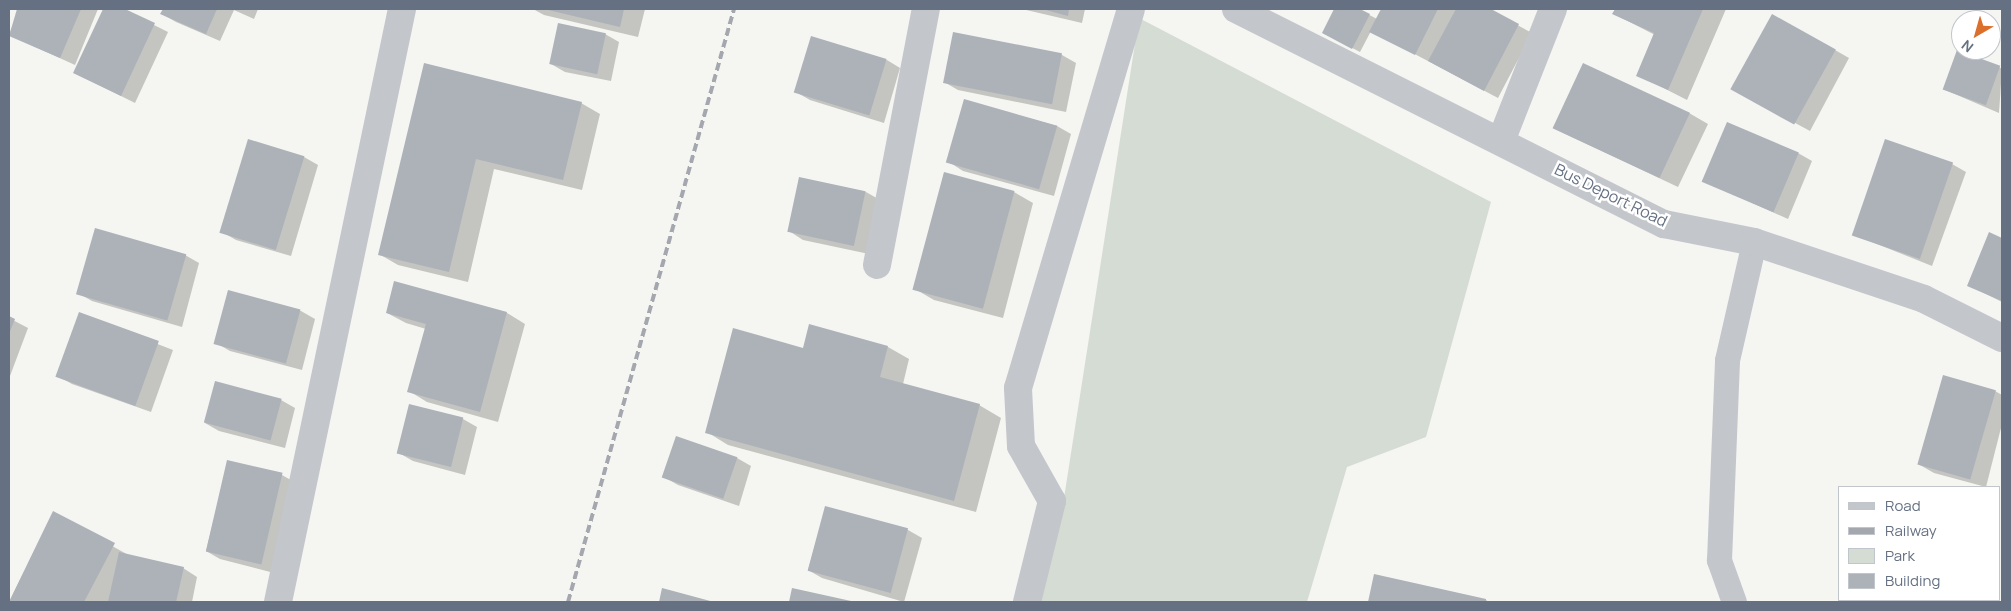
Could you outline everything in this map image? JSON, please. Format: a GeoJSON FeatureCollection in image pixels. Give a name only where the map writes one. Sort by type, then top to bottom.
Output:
{"type":"FeatureCollection","features":[{"type":"Feature","properties":{"kind":"street"},"geometry":{"type":"LineString","coordinates":[[278,602],[402,9]]}},
{"type":"Feature","properties":{"kind":"street"},"geometry":{"type":"LineString","coordinates":[[876,265],[926,9]]}},
{"type":"Feature","properties":{"kind":"street"},"geometry":{"type":"LineString","coordinates":[[1027,602],[1052,501],[1021,446],[1018,388],[1131,9]]}},
{"type":"Feature","properties":{"kind":"street","name":"Bus Deport Road"},"geometry":{"type":"LineString","coordinates":[[1236,9],[1664,224],[1754,242],[1924,299],[2002,338]]}},
{"type":"Feature","properties":{"kind":"street"},"geometry":{"type":"LineString","coordinates":[[1501,141],[1553,9]]}},
{"type":"Feature","properties":{"kind":"lane"},"geometry":{"type":"LineString","coordinates":[[1734,602],[1719,560],[1727,360],[1754,242]]}},
{"type":"Feature","properties":{"kind":"green space"},"geometry":{"type":"Polygon","coordinates":[[[1139,18],[1491,202],[1426,437],[1347,467],[1307,602],[1037,602],[1064,498],[1139,18]]]}},
{"type":"Feature","properties":{"kind":"building"},"geometry":{"type":"Polygon","coordinates":[[[17,9],[81,9],[60,58],[9,36],[17,9]]]}},
{"type":"Feature","properties":{"kind":"building"},"geometry":{"type":"Polygon","coordinates":[[[103,9],[125,9],[155,23],[121,96],[73,73],[103,9]]]}},
{"type":"Feature","properties":{"kind":"building"},"geometry":{"type":"Polygon","coordinates":[[[163,9],[217,9],[206,34],[160,14],[163,9]]]}},
{"type":"Feature","properties":{"kind":"building"},"geometry":{"type":"Polygon","coordinates":[[[544,9],[624,9],[620,27],[544,9]]]}},
{"type":"Feature","properties":{"kind":"building"},"geometry":{"type":"Polygon","coordinates":[[[1042,9],[1069,9],[1068,16],[1042,9]]]}},
{"type":"Feature","properties":{"kind":"building"},"geometry":{"type":"Polygon","coordinates":[[[1334,9],[1360,9],[1370,14],[1352,49],[1322,33],[1334,9]]]}},
{"type":"Feature","properties":{"kind":"building"},"geometry":{"type":"Polygon","coordinates":[[[1381,9],[1438,9],[1415,55],[1369,32],[1381,9]]]}},
{"type":"Feature","properties":{"kind":"building"},"geometry":{"type":"Polygon","coordinates":[[[1456,9],[1491,9],[1519,24],[1484,91],[1428,61],[1456,9]]]}},
{"type":"Feature","properties":{"kind":"building"},"geometry":{"type":"Polygon","coordinates":[[[1615,9],[1703,9],[1668,90],[1636,76],[1654,33],[1612,14],[1615,9]]]}},
{"type":"Feature","properties":{"kind":"building"},"geometry":{"type":"Polygon","coordinates":[[[1772,14],[1836,49],[1794,125],[1730,89],[1772,14]]]}},
{"type":"Feature","properties":{"kind":"building"},"geometry":{"type":"Polygon","coordinates":[[[558,23],[606,33],[597,74],[549,64],[558,23]]]}},
{"type":"Feature","properties":{"kind":"building"},"geometry":{"type":"Polygon","coordinates":[[[953,32],[1062,53],[1052,104],[943,83],[953,32]]]}},
{"type":"Feature","properties":{"kind":"building"},"geometry":{"type":"Polygon","coordinates":[[[811,36],[887,59],[869,116],[794,92],[811,36]]]}},
{"type":"Feature","properties":{"kind":"building"},"geometry":{"type":"Polygon","coordinates":[[[1953,60],[1984,60],[2000,66],[1986,105],[1943,89],[1953,60]]]}},
{"type":"Feature","properties":{"kind":"building"},"geometry":{"type":"Polygon","coordinates":[[[424,63],[582,102],[563,180],[476,159],[449,272],[378,255],[424,63]]]}},
{"type":"Feature","properties":{"kind":"building"},"geometry":{"type":"Polygon","coordinates":[[[1583,63],[1690,113],[1660,178],[1553,128],[1583,63]]]}},
{"type":"Feature","properties":{"kind":"building"},"geometry":{"type":"Polygon","coordinates":[[[964,99],[1057,126],[1039,189],[946,162],[964,99]]]}},
{"type":"Feature","properties":{"kind":"building"},"geometry":{"type":"Polygon","coordinates":[[[1727,122],[1799,152],[1773,212],[1702,182],[1727,122]]]}},
{"type":"Feature","properties":{"kind":"building"},"geometry":{"type":"Polygon","coordinates":[[[248,139],[304,156],[276,250],[219,233],[248,139]]]}},
{"type":"Feature","properties":{"kind":"building"},"geometry":{"type":"Polygon","coordinates":[[[1885,139],[1953,162],[1920,259],[1852,235],[1885,139]]]}},
{"type":"Feature","properties":{"kind":"building"},"geometry":{"type":"Polygon","coordinates":[[[944,172],[1015,191],[983,309],[912,290],[944,172]]]}},
{"type":"Feature","properties":{"kind":"building"},"geometry":{"type":"Polygon","coordinates":[[[799,177],[866,191],[854,246],[787,232],[799,177]]]}},
{"type":"Feature","properties":{"kind":"building"},"geometry":{"type":"Polygon","coordinates":[[[95,228],[186,254],[167,321],[76,294],[95,228]]]}},
{"type":"Feature","properties":{"kind":"building"},"geometry":{"type":"Polygon","coordinates":[[[1989,232],[2002,238],[2002,301],[1967,286],[1989,232]]]}},
{"type":"Feature","properties":{"kind":"building"},"geometry":{"type":"Polygon","coordinates":[[[394,281],[507,312],[480,412],[407,392],[426,324],[386,313],[394,281]]]}},
{"type":"Feature","properties":{"kind":"building"},"geometry":{"type":"Polygon","coordinates":[[[228,290],[300,309],[286,364],[214,344],[228,290]]]}},
{"type":"Feature","properties":{"kind":"building"},"geometry":{"type":"Polygon","coordinates":[[[79,312],[159,341],[135,406],[55,377],[79,312]]]}},
{"type":"Feature","properties":{"kind":"building"},"geometry":{"type":"Polygon","coordinates":[[[9,316],[15,319],[9,334],[9,316]]]}},
{"type":"Feature","properties":{"kind":"building"},"geometry":{"type":"Polygon","coordinates":[[[809,324],[888,346],[880,377],[980,404],[954,501],[705,433],[733,328],[803,348],[809,324]]]}},
{"type":"Feature","properties":{"kind":"building"},"geometry":{"type":"Polygon","coordinates":[[[1943,375],[1996,390],[1970,480],[1917,464],[1943,375]]]}},
{"type":"Feature","properties":{"kind":"building"},"geometry":{"type":"Polygon","coordinates":[[[215,381],[282,399],[271,440],[204,423],[215,381]]]}},
{"type":"Feature","properties":{"kind":"building"},"geometry":{"type":"Polygon","coordinates":[[[409,404],[463,418],[451,467],[397,453],[409,404]]]}},
{"type":"Feature","properties":{"kind":"building"},"geometry":{"type":"Polygon","coordinates":[[[676,436],[737,457],[723,499],[662,478],[676,436]]]}},
{"type":"Feature","properties":{"kind":"building"},"geometry":{"type":"Polygon","coordinates":[[[227,460],[283,473],[261,564],[206,552],[227,460]]]}},
{"type":"Feature","properties":{"kind":"building"},"geometry":{"type":"Polygon","coordinates":[[[825,506],[908,528],[891,593],[808,571],[825,506]]]}},
{"type":"Feature","properties":{"kind":"building"},"geometry":{"type":"Polygon","coordinates":[[[53,511],[115,543],[84,602],[9,602],[53,511]]]}},
{"type":"Feature","properties":{"kind":"building"},"geometry":{"type":"Polygon","coordinates":[[[119,552],[184,567],[176,602],[108,602],[119,552]]]}},
{"type":"Feature","properties":{"kind":"building"},"geometry":{"type":"Polygon","coordinates":[[[1374,574],[1486,599],[1486,602],[1368,602],[1374,574]]]}},
{"type":"Feature","properties":{"kind":"building"},"geometry":{"type":"Polygon","coordinates":[[[662,588],[714,602],[659,602],[662,588]]]}},
{"type":"Feature","properties":{"kind":"building"},"geometry":{"type":"Polygon","coordinates":[[[792,588],[851,601],[851,602],[789,602],[792,588]]]}},
{"type":"Feature","properties":{"kind":"building"},"geometry":{"type":"Polygon","coordinates":[[[1902,601],[1933,601],[1901,602],[1902,601]]]}},
{"type":"Feature","properties":{"kind":"railway"},"geometry":{"type":"LineString","coordinates":[[568,602],[734,9]]}}]}
